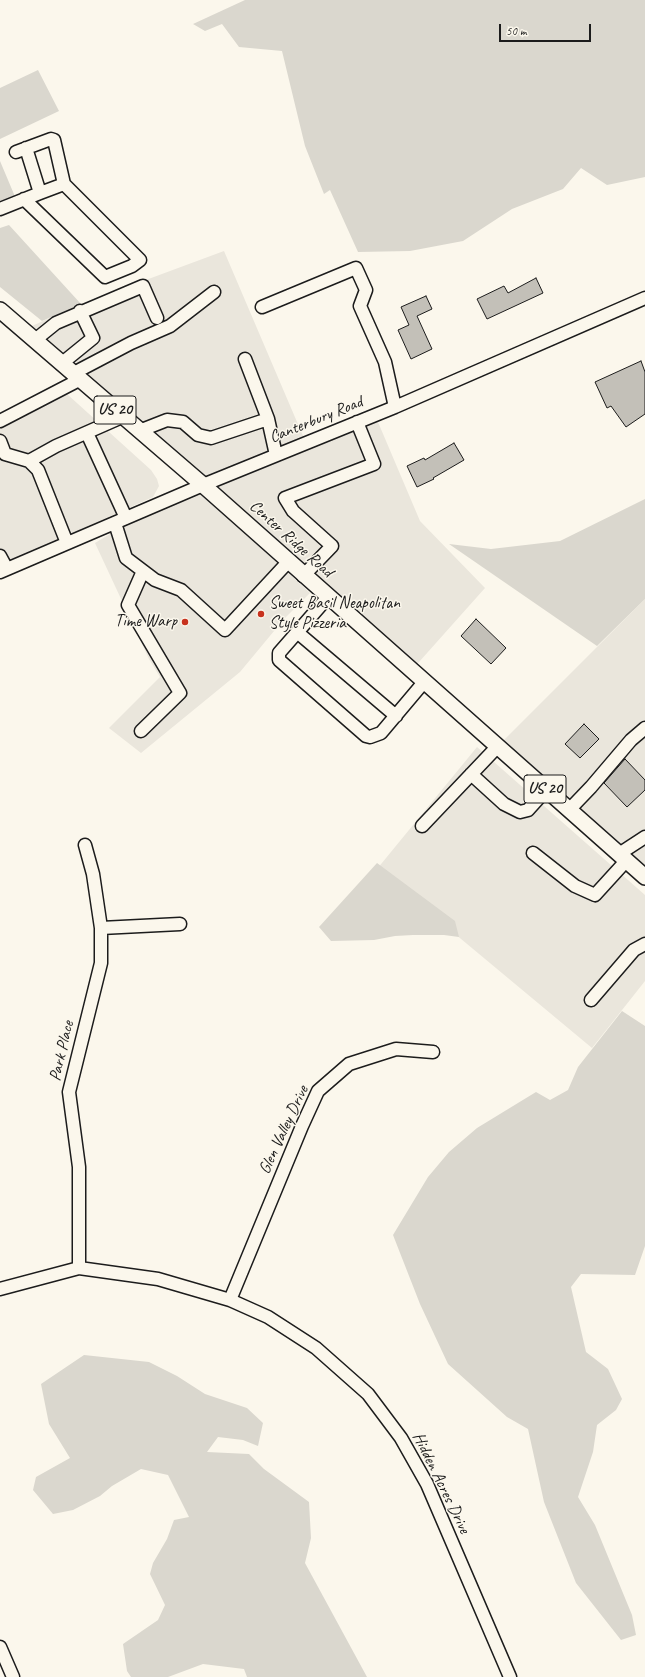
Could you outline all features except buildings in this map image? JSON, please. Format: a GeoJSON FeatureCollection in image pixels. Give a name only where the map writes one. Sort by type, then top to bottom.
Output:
{"type":"FeatureCollection","features":[{"type":"Feature","properties":{"kind":"main road","name":"Center Ridge Road"},"geometry":{"type":"LineString","coordinates":[[0,310],[71,373],[203,485],[288,562],[645,877]]}},
{"type":"Feature","properties":{"kind":"street"},"geometry":{"type":"LineString","coordinates":[[24,199],[105,276],[132,266],[140,260],[64,184],[54,140],[51,139],[21,150],[40,193]]}},
{"type":"Feature","properties":{"kind":"street"},"geometry":{"type":"LineString","coordinates":[[0,209],[64,184]]}},
{"type":"Feature","properties":{"kind":"street"},"geometry":{"type":"LineString","coordinates":[[262,307],[356,268],[366,290],[360,306],[385,362],[395,407]]}},
{"type":"Feature","properties":{"kind":"street"},"geometry":{"type":"LineString","coordinates":[[34,340],[56,323],[80,311],[143,286],[157,318]]}},
{"type":"Feature","properties":{"kind":"street"},"geometry":{"type":"LineString","coordinates":[[0,421],[71,373],[131,343],[170,326],[214,292]]}},
{"type":"Feature","properties":{"kind":"street","name":"Canterbury Road"},"geometry":{"type":"LineString","coordinates":[[4,571],[203,485],[395,407],[645,298]]}},
{"type":"Feature","properties":{"kind":"street"},"geometry":{"type":"LineString","coordinates":[[71,373],[93,338],[80,311]]}},
{"type":"Feature","properties":{"kind":"street"},"geometry":{"type":"LineString","coordinates":[[245,359],[268,419],[276,455]]}},
{"type":"Feature","properties":{"kind":"street"},"geometry":{"type":"LineString","coordinates":[[29,460],[122,416]]}},
{"type":"Feature","properties":{"kind":"street"},"geometry":{"type":"LineString","coordinates":[[139,431],[167,420],[183,422],[198,435],[211,438],[268,419]]}},
{"type":"Feature","properties":{"kind":"street"},"geometry":{"type":"LineString","coordinates":[[304,576],[332,546],[293,511],[285,498],[374,464],[357,422]]}},
{"type":"Feature","properties":{"kind":"street"},"geometry":{"type":"LineString","coordinates":[[87,433],[126,518]]}},
{"type":"Feature","properties":{"kind":"street"},"geometry":{"type":"LineString","coordinates":[[0,441],[5,454],[29,460],[38,470],[67,543]]}},
{"type":"Feature","properties":{"kind":"street"},"geometry":{"type":"LineString","coordinates":[[115,523],[126,558],[155,580],[181,590],[225,630],[288,562]]}},
{"type":"Feature","properties":{"kind":"street"},"geometry":{"type":"LineString","coordinates":[[0,556],[4,571]]}},
{"type":"Feature","properties":{"kind":"street"},"geometry":{"type":"LineString","coordinates":[[142,731],[180,693],[128,605],[143,571]]}},
{"type":"Feature","properties":{"kind":"street"},"geometry":{"type":"LineString","coordinates":[[328,597],[279,653],[280,660],[366,736],[376,737],[381,733],[424,682]]}},
{"type":"Feature","properties":{"kind":"street"},"geometry":{"type":"LineString","coordinates":[[297,632],[396,716]]}},
{"type":"Feature","properties":{"kind":"street"},"geometry":{"type":"LineString","coordinates":[[568,810],[631,740],[645,728]]}},
{"type":"Feature","properties":{"kind":"street"},"geometry":{"type":"LineString","coordinates":[[422,826],[497,747]]}},
{"type":"Feature","properties":{"kind":"street"},"geometry":{"type":"LineString","coordinates":[[471,774],[504,804],[520,812],[528,810],[546,790]]}},
{"type":"Feature","properties":{"kind":"street"},"geometry":{"type":"LineString","coordinates":[[534,853],[575,886],[595,895],[622,857],[645,837]]}},
{"type":"Feature","properties":{"kind":"street","name":"Park Place"},"geometry":{"type":"LineString","coordinates":[[80,1268],[79,1167],[69,1092],[101,963],[101,928],[93,874],[85,845]]}},
{"type":"Feature","properties":{"kind":"street"},"geometry":{"type":"LineString","coordinates":[[101,928],[180,924]]}},
{"type":"Feature","properties":{"kind":"street"},"geometry":{"type":"LineString","coordinates":[[591,1000],[634,950],[645,944]]}},
{"type":"Feature","properties":{"kind":"street","name":"Glen Valley Drive"},"geometry":{"type":"LineString","coordinates":[[230,1300],[318,1091],[349,1064],[396,1049],[433,1052]]}},
{"type":"Feature","properties":{"kind":"street","name":"Hidden Acres Drive"},"geometry":{"type":"LineString","coordinates":[[0,1289],[80,1268],[158,1279],[230,1300],[268,1317],[316,1348],[368,1394],[396,1431],[427,1484],[510,1677]]}},
{"type":"Feature","properties":{"kind":"street"},"geometry":{"type":"LineString","coordinates":[[0,1648],[13,1677]]}},
{"type":"Feature","properties":{"kind":"shaded area"},"geometry":{"type":"Polygon","coordinates":[[[245,0],[645,0],[645,177],[607,185],[581,168],[563,189],[512,209],[463,241],[410,251],[358,252],[330,190],[324,194],[305,146],[282,51],[239,47],[222,24],[205,31],[193,24],[245,0]]]}},
{"type":"Feature","properties":{"kind":"shaded area"},"geometry":{"type":"Polygon","coordinates":[[[38,70],[59,111],[0,139],[0,88],[38,70]]]}},
{"type":"Feature","properties":{"kind":"shaded area"},"geometry":{"type":"Polygon","coordinates":[[[0,161],[16,199],[0,205],[0,161]]]}},
{"type":"Feature","properties":{"kind":"shaded area"},"geometry":{"type":"Polygon","coordinates":[[[9,225],[81,304],[42,321],[0,287],[0,228],[9,225]]]}},
{"type":"Feature","properties":{"kind":"shaded area"},"geometry":{"type":"Polygon","coordinates":[[[224,251],[306,443],[375,415],[420,521],[485,588],[411,671],[23,330],[81,304],[224,251]]]}},
{"type":"Feature","properties":{"kind":"shaded area"},"geometry":{"type":"Polygon","coordinates":[[[67,394],[151,470],[157,479],[159,486],[153,497],[0,566],[0,424],[67,394]]]}},
{"type":"Feature","properties":{"kind":"shaded area"},"geometry":{"type":"Polygon","coordinates":[[[202,494],[310,593],[284,619],[240,672],[141,753],[109,728],[160,677],[149,659],[95,543],[130,522],[202,494]]]}},
{"type":"Feature","properties":{"kind":"shaded area"},"geometry":{"type":"Polygon","coordinates":[[[645,499],[645,599],[597,646],[449,544],[491,549],[560,541],[645,499]]]}},
{"type":"Feature","properties":{"kind":"shaded area"},"geometry":{"type":"Polygon","coordinates":[[[645,599],[645,877],[497,747],[645,599]]]}},
{"type":"Feature","properties":{"kind":"shaded area"},"geometry":{"type":"Polygon","coordinates":[[[477,747],[645,895],[645,981],[592,1048],[377,869],[477,747]]]}},
{"type":"Feature","properties":{"kind":"shaded area"},"geometry":{"type":"Polygon","coordinates":[[[377,863],[455,921],[459,937],[444,935],[413,935],[395,936],[374,940],[331,941],[319,927],[377,863]]]}},
{"type":"Feature","properties":{"kind":"shaded area"},"geometry":{"type":"Polygon","coordinates":[[[622,1011],[645,1026],[645,1246],[635,1275],[581,1274],[571,1287],[586,1352],[608,1369],[622,1399],[616,1410],[597,1425],[593,1452],[578,1497],[595,1525],[632,1615],[636,1635],[621,1640],[576,1583],[544,1502],[528,1429],[507,1417],[448,1364],[420,1304],[393,1235],[428,1177],[449,1152],[477,1128],[536,1092],[550,1100],[568,1090],[578,1067],[622,1011]]]}},
{"type":"Feature","properties":{"kind":"shaded area"},"geometry":{"type":"Polygon","coordinates":[[[84,1355],[149,1362],[177,1376],[205,1394],[247,1408],[263,1423],[258,1446],[243,1440],[218,1437],[207,1452],[249,1454],[264,1469],[309,1502],[311,1538],[305,1563],[367,1677],[247,1677],[244,1669],[203,1664],[168,1677],[131,1677],[127,1671],[123,1644],[158,1620],[165,1605],[150,1574],[153,1563],[167,1539],[174,1520],[189,1517],[168,1475],[141,1469],[112,1486],[100,1496],[73,1510],[53,1514],[33,1490],[36,1477],[70,1458],[49,1424],[41,1384],[84,1355]]]}},
{"type":"Feature","properties":{"kind":"place","name":"Sweet Basil Neapolitan Style Pizzeria"},"geometry":{"type":"Point","coordinates":[261,614]}},
{"type":"Feature","properties":{"kind":"place","name":"Time Warp"},"geometry":{"type":"Point","coordinates":[185,622]}}]}
